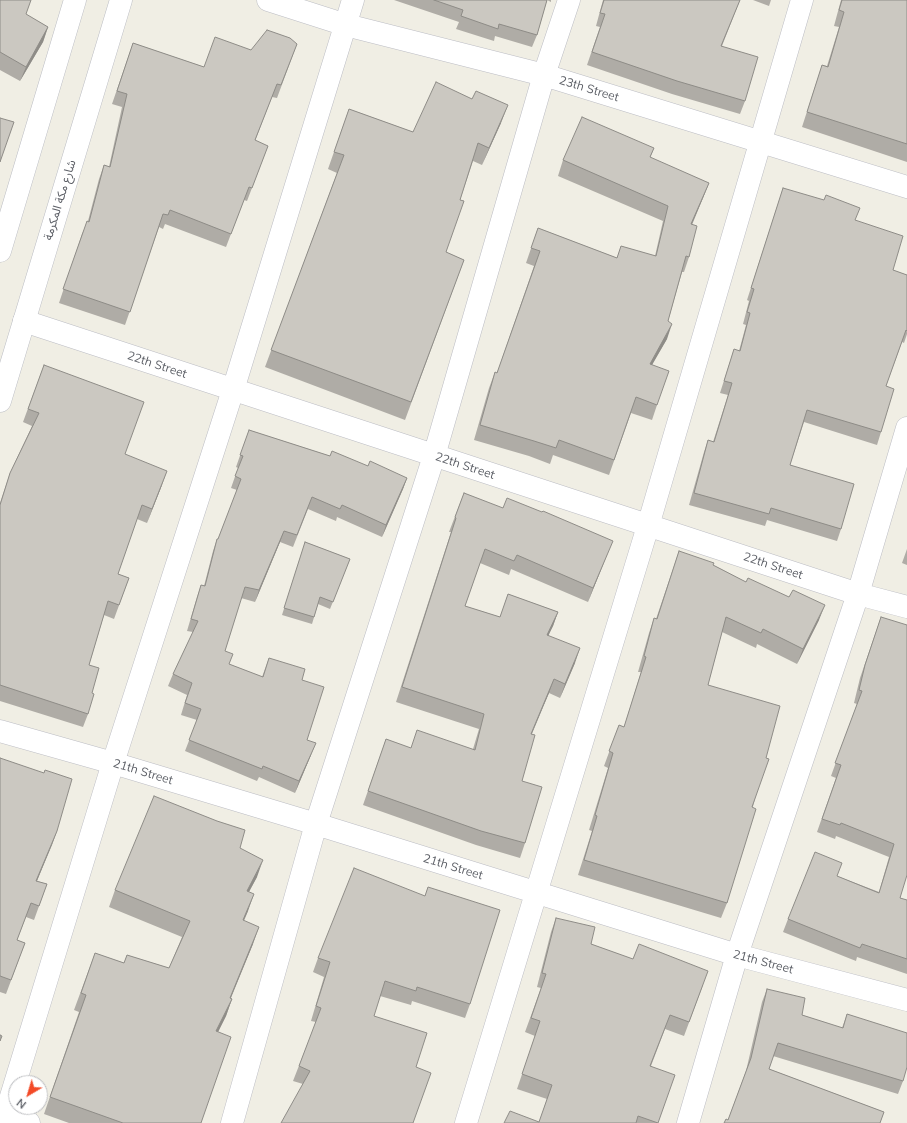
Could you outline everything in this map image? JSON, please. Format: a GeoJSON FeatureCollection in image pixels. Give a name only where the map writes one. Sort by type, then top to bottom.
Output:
{"type":"FeatureCollection","features":[{"type":"Feature","properties":{"kind":"street"},"geometry":{"type":"LineString","coordinates":[[0,251],[75,0]]}},
{"type":"Feature","properties":{"kind":"street","name":"شارع مكة المكرمة"},"geometry":{"type":"LineString","coordinates":[[0,401],[120,0]]}},
{"type":"Feature","properties":{"kind":"street","name":"23th Street"},"geometry":{"type":"LineString","coordinates":[[268,0],[346,25],[544,75],[907,188]]}},
{"type":"Feature","properties":{"kind":"street"},"geometry":{"type":"LineString","coordinates":[[29,1123],[3,1115],[112,763],[233,390],[353,0]]}},
{"type":"Feature","properties":{"kind":"street"},"geometry":{"type":"LineString","coordinates":[[232,1123],[316,824],[434,456],[544,75],[569,0]]}},
{"type":"Feature","properties":{"kind":"street"},"geometry":{"type":"LineString","coordinates":[[466,1123],[648,526],[802,0]]}},
{"type":"Feature","properties":{"kind":"street","name":"22th Street"},"geometry":{"type":"LineString","coordinates":[[24,322],[858,594],[907,606]]}},
{"type":"Feature","properties":{"kind":"street"},"geometry":{"type":"LineString","coordinates":[[688,1123],[737,955],[858,594],[907,428]]}},
{"type":"Feature","properties":{"kind":"street","name":"21th Street"},"geometry":{"type":"LineString","coordinates":[[0,731],[316,824],[737,955],[907,1000]]}},
{"type":"Feature","properties":{"kind":"building"},"geometry":{"type":"Polygon","coordinates":[[[0,0],[31,0],[26,14],[48,27],[26,67],[0,52],[0,0]]]}},
{"type":"Feature","properties":{"kind":"building"},"geometry":{"type":"Polygon","coordinates":[[[434,0],[547,0],[537,35],[499,24],[498,29],[461,16],[463,10],[434,0]]]}},
{"type":"Feature","properties":{"kind":"building"},"geometry":{"type":"Polygon","coordinates":[[[604,0],[740,0],[721,46],[758,57],[745,101],[677,81],[592,52],[605,14],[600,13],[604,0]]]}},
{"type":"Feature","properties":{"kind":"building"},"geometry":{"type":"Polygon","coordinates":[[[842,0],[907,0],[907,144],[807,112],[822,65],[828,67],[844,12],[839,10],[842,0]]]}},
{"type":"Feature","properties":{"kind":"building"},"geometry":{"type":"Polygon","coordinates":[[[267,30],[290,38],[297,44],[281,85],[277,84],[255,140],[268,146],[252,188],[249,187],[231,234],[170,210],[168,215],[163,214],[130,312],[63,289],[87,221],[89,222],[104,165],[110,167],[127,94],[117,91],[133,43],[204,67],[215,37],[251,50],[267,30]]]}},
{"type":"Feature","properties":{"kind":"building"},"geometry":{"type":"Polygon","coordinates":[[[436,82],[472,99],[476,91],[508,105],[489,148],[478,143],[460,200],[464,201],[446,252],[464,260],[411,402],[271,350],[344,155],[334,152],[349,109],[413,132],[436,82]]]}},
{"type":"Feature","properties":{"kind":"building"},"geometry":{"type":"Polygon","coordinates":[[[582,117],[654,148],[650,157],[709,183],[691,224],[697,226],[689,257],[686,256],[668,321],[672,324],[650,364],[669,371],[657,405],[636,397],[614,460],[559,440],[556,448],[480,425],[495,372],[497,373],[540,251],[531,248],[538,228],[617,258],[621,246],[656,256],[668,206],[563,160],[582,117]]]}},
{"type":"Feature","properties":{"kind":"building"},"geometry":{"type":"Polygon","coordinates":[[[0,118],[14,122],[0,162],[0,118]]]}},
{"type":"Feature","properties":{"kind":"building"},"geometry":{"type":"Polygon","coordinates":[[[783,188],[824,200],[826,195],[860,208],[855,220],[903,236],[893,270],[907,275],[907,331],[906,330],[886,386],[894,389],[881,432],[807,410],[790,465],[854,484],[841,529],[771,508],[769,514],[694,493],[708,440],[714,442],[732,383],[724,381],[734,349],[740,351],[750,313],[747,312],[754,289],[751,288],[783,188]]]}},
{"type":"Feature","properties":{"kind":"building"},"geometry":{"type":"Polygon","coordinates":[[[44,365],[144,402],[125,454],[167,471],[152,509],[142,505],[118,574],[129,578],[119,605],[108,601],[89,665],[99,668],[88,714],[0,685],[0,505],[10,473],[39,413],[28,409],[44,365]]]}},
{"type":"Feature","properties":{"kind":"building"},"geometry":{"type":"Polygon","coordinates":[[[249,430],[330,456],[332,451],[368,466],[370,461],[407,478],[386,525],[342,505],[340,509],[312,497],[297,535],[284,531],[259,590],[245,587],[225,651],[233,654],[229,664],[263,677],[269,658],[305,669],[302,680],[324,687],[307,740],[316,743],[299,781],[263,766],[262,769],[189,740],[201,709],[185,703],[192,683],[173,674],[198,621],[191,619],[201,585],[205,586],[217,539],[241,479],[235,476],[243,456],[240,455],[249,430]]]}},
{"type":"Feature","properties":{"kind":"building"},"geometry":{"type":"Polygon","coordinates":[[[464,493],[503,508],[507,498],[542,512],[543,511],[613,541],[593,588],[517,555],[514,561],[485,549],[465,606],[500,617],[508,594],[558,612],[547,635],[580,648],[565,684],[554,679],[531,734],[535,735],[522,781],[542,787],[525,843],[481,831],[368,791],[386,739],[411,748],[417,730],[475,750],[484,714],[402,687],[456,518],[455,517],[464,493]]]}},
{"type":"Feature","properties":{"kind":"building"},"geometry":{"type":"Polygon","coordinates":[[[305,542],[350,559],[333,602],[320,597],[314,617],[284,608],[305,542]]]}},
{"type":"Feature","properties":{"kind":"building"},"geometry":{"type":"Polygon","coordinates":[[[679,551],[714,563],[713,565],[746,582],[748,578],[789,597],[793,590],[825,605],[803,649],[763,629],[761,633],[726,617],[708,685],[780,706],[766,758],[769,759],[752,807],[756,809],[727,903],[584,860],[613,753],[609,751],[619,725],[624,727],[646,657],[644,656],[654,618],[657,619],[679,551]]]}},
{"type":"Feature","properties":{"kind":"building"},"geometry":{"type":"Polygon","coordinates":[[[881,617],[907,625],[907,875],[900,898],[907,900],[907,959],[862,944],[860,948],[788,919],[815,852],[842,863],[837,876],[879,893],[894,844],[841,823],[840,825],[822,819],[841,765],[835,763],[862,691],[859,690],[865,665],[881,617]]]}},
{"type":"Feature","properties":{"kind":"building"},"geometry":{"type":"Polygon","coordinates":[[[0,758],[44,773],[45,770],[72,779],[57,831],[36,881],[47,884],[39,906],[31,903],[17,940],[25,943],[11,980],[0,976],[0,758]]]}},
{"type":"Feature","properties":{"kind":"building"},"geometry":{"type":"Polygon","coordinates":[[[154,796],[217,821],[245,830],[240,848],[263,860],[247,891],[254,894],[243,920],[259,927],[230,998],[232,999],[216,1031],[231,1037],[201,1123],[123,1123],[50,1097],[86,995],[81,993],[95,953],[124,963],[127,955],[169,968],[190,921],[115,890],[154,796]]]}},
{"type":"Feature","properties":{"kind":"building"},"geometry":{"type":"Polygon","coordinates":[[[354,868],[425,896],[428,887],[500,910],[470,1004],[417,987],[416,991],[385,981],[374,1016],[427,1033],[416,1067],[431,1073],[413,1123],[281,1123],[310,1071],[299,1066],[321,1008],[316,1006],[330,962],[318,958],[354,868]]]}},
{"type":"Feature","properties":{"kind":"building"},"geometry":{"type":"Polygon","coordinates":[[[556,918],[595,927],[591,944],[633,959],[639,944],[708,971],[689,1022],[670,1015],[650,1066],[675,1075],[658,1123],[638,1116],[636,1123],[504,1123],[510,1111],[539,1122],[552,1085],[522,1074],[540,1021],[531,1018],[546,974],[542,973],[556,918]]]}},
{"type":"Feature","properties":{"kind":"building"},"geometry":{"type":"Polygon","coordinates":[[[767,989],[805,998],[802,1015],[843,1028],[847,1014],[907,1033],[907,1067],[903,1081],[778,1043],[769,1069],[884,1112],[880,1123],[724,1123],[726,1119],[728,1120],[751,1058],[767,989]]]}}]}
